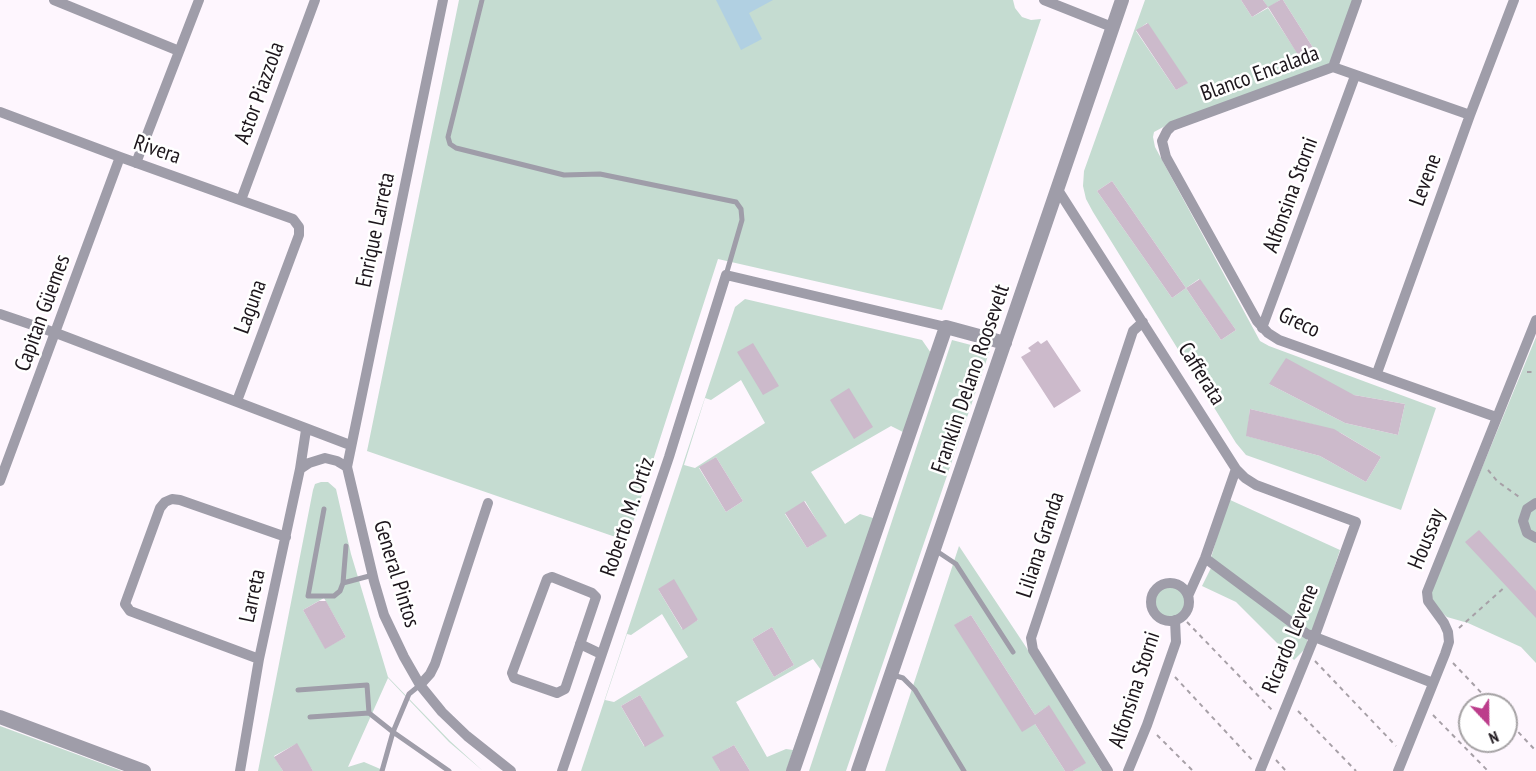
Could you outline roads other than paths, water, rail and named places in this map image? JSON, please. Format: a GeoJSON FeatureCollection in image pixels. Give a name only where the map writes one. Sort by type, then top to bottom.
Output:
{"type":"FeatureCollection","features":[{"type":"Feature","properties":{"kind":"street"},"geometry":{"type":"LineString","coordinates":[[54,0],[179,51]]}},
{"type":"Feature","properties":{"kind":"street"},"geometry":{"type":"LineString","coordinates":[[136,163],[199,0]]}},
{"type":"Feature","properties":{"kind":"street","name":"Astor Piazzola"},"geometry":{"type":"LineString","coordinates":[[241,200],[315,0]]}},
{"type":"Feature","properties":{"kind":"street","name":"Enrique Larreta"},"geometry":{"type":"LineString","coordinates":[[347,467],[443,0]]}},
{"type":"Feature","properties":{"kind":"street"},"geometry":{"type":"LineString","coordinates":[[1044,0],[1112,27]]}},
{"type":"Feature","properties":{"kind":"street","name":"Franklin Delano Roosevelt"},"geometry":{"type":"LineString","coordinates":[[858,771],[1122,0]]}},
{"type":"Feature","properties":{"kind":"street","name":"Levene"},"geometry":{"type":"LineString","coordinates":[[1377,374],[1514,0]]}},
{"type":"Feature","properties":{"kind":"street"},"geometry":{"type":"LineString","coordinates":[[1333,67],[1355,2]]}},
{"type":"Feature","properties":{"kind":"street","name":"Blanco Encalada"},"geometry":{"type":"LineString","coordinates":[[1167,131],[1172,126],[1333,67],[1470,115]]}},
{"type":"Feature","properties":{"kind":"street","name":"Alfonsina Storni"},"geometry":{"type":"LineString","coordinates":[[1262,328],[1355,76]]}},
{"type":"Feature","properties":{"kind":"street","name":"Rivera"},"geometry":{"type":"LineString","coordinates":[[0,111],[293,219],[299,227]]}},
{"type":"Feature","properties":{"kind":"street","name":"Greco"},"geometry":{"type":"LineString","coordinates":[[1167,131],[1162,141],[1166,157],[1262,328],[1279,340],[1496,417]]}},
{"type":"Feature","properties":{"kind":"street","name":"Capitan Güemes"},"geometry":{"type":"LineString","coordinates":[[0,481],[120,157]]}},
{"type":"Feature","properties":{"kind":"street","name":"Cafferata"},"geometry":{"type":"LineString","coordinates":[[1058,190],[1236,469],[1256,485],[1356,522]]}},
{"type":"Feature","properties":{"kind":"street","name":"Laguna"},"geometry":{"type":"LineString","coordinates":[[237,401],[299,235],[299,227]]}},
{"type":"Feature","properties":{"kind":"street"},"geometry":{"type":"LineString","coordinates":[[726,275],[1005,343]]}},
{"type":"Feature","properties":{"kind":"street","name":"Roberto M. Ortiz"},"geometry":{"type":"LineString","coordinates":[[562,771],[669,457],[726,275]]}},
{"type":"Feature","properties":{"kind":"street"},"geometry":{"type":"LineString","coordinates":[[0,314],[56,333],[350,445]]}},
{"type":"Feature","properties":{"kind":"street","name":"Houssay"},"geometry":{"type":"LineString","coordinates":[[1433,683],[1449,642],[1444,623],[1428,601],[1427,592],[1536,320]]}},
{"type":"Feature","properties":{"kind":"street","name":"Liliana Granda"},"geometry":{"type":"LineString","coordinates":[[1108,771],[1033,650],[1031,638],[1133,331],[1143,322]]}},
{"type":"Feature","properties":{"kind":"street","name":"Franklin Delano Roosevelt"},"geometry":{"type":"LineString","coordinates":[[793,771],[946,327]]}},
{"type":"Feature","properties":{"kind":"street","name":"Larreta"},"geometry":{"type":"LineString","coordinates":[[240,771],[259,659],[300,469],[306,430]]}},
{"type":"Feature","properties":{"kind":"street"},"geometry":{"type":"LineString","coordinates":[[300,469],[309,463],[325,458],[347,467]]}},
{"type":"Feature","properties":{"kind":"street","name":"General Pintos"},"geometry":{"type":"LineString","coordinates":[[347,467],[373,575],[384,615],[393,636],[420,685],[441,712],[511,771]]}},
{"type":"Feature","properties":{"kind":"street","name":"Alfonsina Storni"},"geometry":{"type":"LineString","coordinates":[[1188,596],[1181,587],[1170,583],[1159,587],[1152,596],[1152,608],[1159,617],[1170,621],[1179,617],[1188,608],[1188,596],[1205,558],[1236,469]]}},
{"type":"Feature","properties":{"kind":"street"},"geometry":{"type":"LineString","coordinates":[[259,659],[130,611],[125,604],[160,508],[172,499],[286,537]]}},
{"type":"Feature","properties":{"kind":"street"},"geometry":{"type":"LineString","coordinates":[[420,685],[435,664],[488,503]]}},
{"type":"Feature","properties":{"kind":"street"},"geometry":{"type":"LineString","coordinates":[[1532,506],[1523,520],[1527,533],[1536,538]]}},
{"type":"Feature","properties":{"kind":"street","name":"Ricardo Levene"},"geometry":{"type":"LineString","coordinates":[[1261,770],[1314,638],[1356,522]]}},
{"type":"Feature","properties":{"kind":"street"},"geometry":{"type":"LineString","coordinates":[[1205,558],[1314,638],[1433,683],[1398,771]]}},
{"type":"Feature","properties":{"kind":"street"},"geometry":{"type":"LineString","coordinates":[[552,577],[592,593],[596,597],[580,644],[562,692],[557,693],[514,678],[512,673],[547,579],[552,577]]}},
{"type":"Feature","properties":{"kind":"street","name":"Alfonsina Storni"},"geometry":{"type":"LineString","coordinates":[[1128,771],[1176,642],[1179,617]]}},
{"type":"Feature","properties":{"kind":"street"},"geometry":{"type":"LineString","coordinates":[[580,644],[601,654]]}},
{"type":"Feature","properties":{"kind":"street"},"geometry":{"type":"LineString","coordinates":[[0,717],[144,771]]}},
{"type":"Feature","properties":{"kind":"lane"},"geometry":{"type":"LineString","coordinates":[[482,0],[448,137],[450,144],[456,148],[564,175],[600,174],[736,202],[741,209],[742,220],[726,275]]}},
{"type":"Feature","properties":{"kind":"lane"},"geometry":{"type":"LineString","coordinates":[[324,509],[308,596],[334,596],[340,591],[343,583],[346,546]]}},
{"type":"Feature","properties":{"kind":"lane"},"geometry":{"type":"LineString","coordinates":[[935,550],[956,564],[1013,652]]}},
{"type":"Feature","properties":{"kind":"lane"},"geometry":{"type":"LineString","coordinates":[[343,583],[373,575]]}},
{"type":"Feature","properties":{"kind":"lane"},"geometry":{"type":"LineString","coordinates":[[891,675],[909,682],[963,771]]}},
{"type":"Feature","properties":{"kind":"lane"},"geometry":{"type":"LineString","coordinates":[[298,690],[367,685],[369,712]]}},
{"type":"Feature","properties":{"kind":"lane"},"geometry":{"type":"LineString","coordinates":[[382,771],[393,732],[409,694],[420,685]]}},
{"type":"Feature","properties":{"kind":"lane"},"geometry":{"type":"LineString","coordinates":[[310,717],[369,712],[393,732],[449,771]]}},
{"type":"Feature","properties":{"kind":"water"},"geometry":{"type":"Polygon","coordinates":[[[716,0],[773,0],[749,13],[762,39],[741,50],[716,0]]]}}]}
